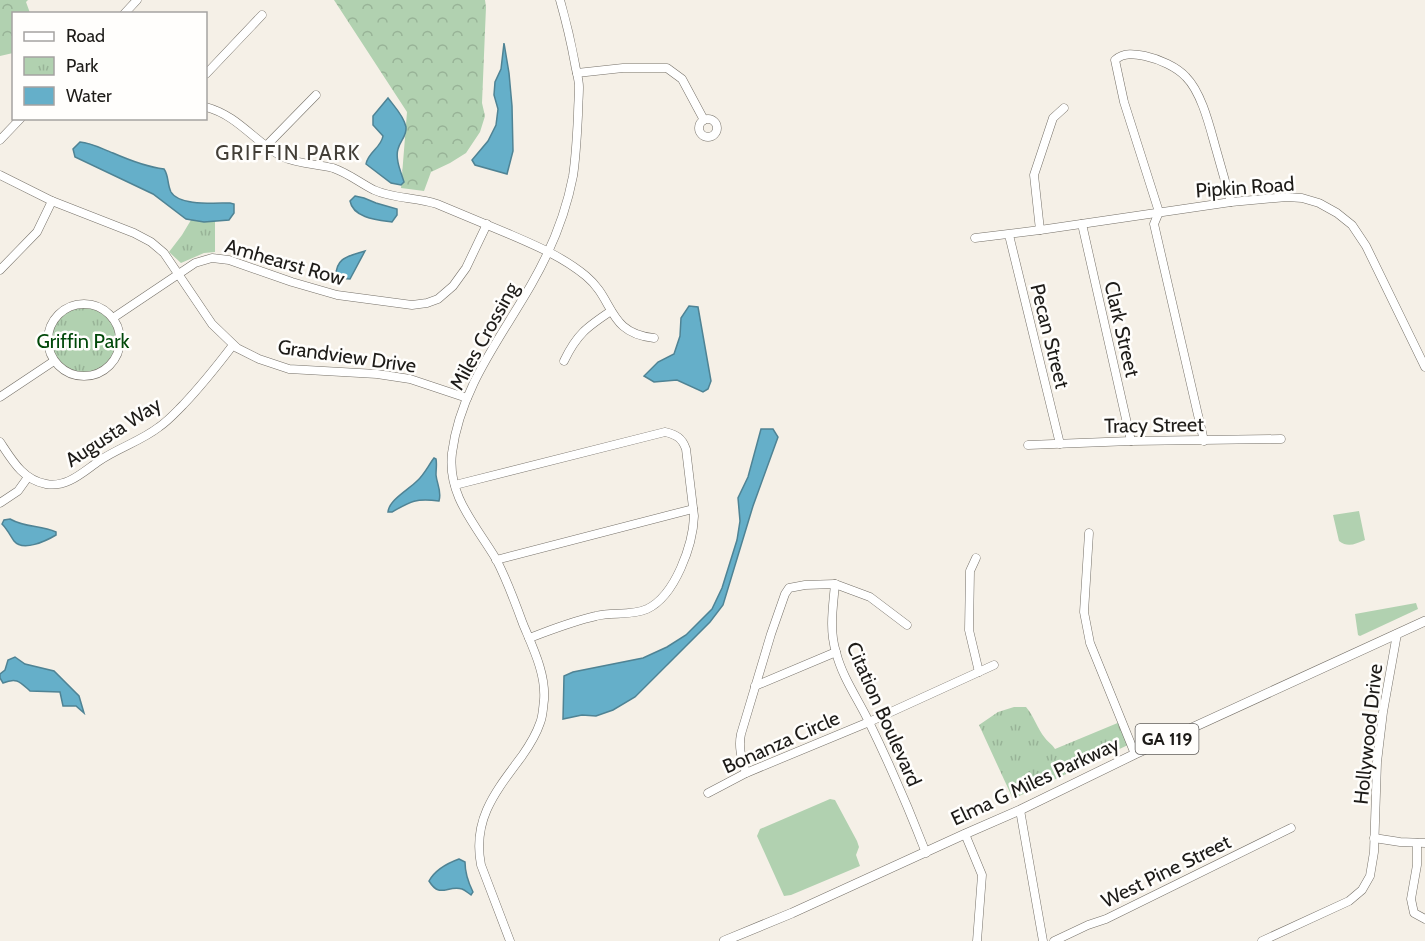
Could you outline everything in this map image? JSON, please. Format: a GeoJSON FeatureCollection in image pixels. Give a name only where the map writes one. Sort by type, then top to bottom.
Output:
{"type":"FeatureCollection","features":[{"type":"Feature","properties":{"kind":"main road","name":"Elma G Miles Parkway"},"geometry":{"type":"LineString","coordinates":[[724,941],[792,914],[926,853],[1425,621]]}},
{"type":"Feature","properties":{"kind":"street"},"geometry":{"type":"LineString","coordinates":[[126,12],[137,0]]}},
{"type":"Feature","properties":{"kind":"street","name":"Miles Crossing"},"geometry":{"type":"LineString","coordinates":[[510,941],[481,865],[478,840],[488,805],[534,737],[541,722],[544,687],[529,638],[504,575],[461,504],[455,485],[452,453],[467,398],[492,348],[532,283],[548,251],[564,209],[573,176],[579,86],[569,28],[560,0]]}},
{"type":"Feature","properties":{"kind":"street"},"geometry":{"type":"LineString","coordinates":[[207,73],[262,15]]}},
{"type":"Feature","properties":{"kind":"street"},"geometry":{"type":"LineString","coordinates":[[1204,441],[1154,224],[1159,212],[1121,89],[1115,60],[1118,57],[1135,54],[1150,57],[1163,62],[1186,77],[1205,110],[1231,202]]}},
{"type":"Feature","properties":{"kind":"street"},"geometry":{"type":"LineString","coordinates":[[577,73],[623,68],[667,69],[682,79],[704,120]]}},
{"type":"Feature","properties":{"kind":"street"},"geometry":{"type":"LineString","coordinates":[[267,145],[316,95]]}},
{"type":"Feature","properties":{"kind":"street"},"geometry":{"type":"LineString","coordinates":[[207,107],[233,118],[283,157],[344,172],[374,190],[391,196],[425,200],[548,251],[589,278],[618,322],[628,331],[640,337],[654,339]]}},
{"type":"Feature","properties":{"kind":"street"},"geometry":{"type":"LineString","coordinates":[[1040,230],[1034,175],[1053,118],[1064,108]]}},
{"type":"Feature","properties":{"kind":"street"},"geometry":{"type":"LineString","coordinates":[[0,140],[19,120]]}},
{"type":"Feature","properties":{"kind":"street","name":"Grandview Drive"},"geometry":{"type":"LineString","coordinates":[[0,175],[52,201],[134,233],[151,242],[164,253],[206,316],[233,345],[259,359],[289,369],[411,379],[467,398]]}},
{"type":"Feature","properties":{"kind":"street","name":"Pipkin Road"},"geometry":{"type":"LineString","coordinates":[[975,238],[1231,202],[1287,197],[1302,198],[1319,203],[1353,225],[1366,246],[1425,367]]}},
{"type":"Feature","properties":{"kind":"street"},"geometry":{"type":"LineString","coordinates":[[0,270],[37,232],[52,201]]}},
{"type":"Feature","properties":{"kind":"street","name":"Amhearst Row"},"geometry":{"type":"LineString","coordinates":[[113,318],[203,260],[220,258],[337,295],[389,303],[412,305],[427,303],[438,298],[453,286],[466,268],[487,224]]}},
{"type":"Feature","properties":{"kind":"street","name":"Clark Street"},"geometry":{"type":"LineString","coordinates":[[1082,224],[1131,441]]}},
{"type":"Feature","properties":{"kind":"street","name":"Pecan Street"},"geometry":{"type":"LineString","coordinates":[[1009,235],[1060,444]]}},
{"type":"Feature","properties":{"kind":"street"},"geometry":{"type":"LineString","coordinates":[[76,305],[92,305],[104,310],[113,318],[119,333],[120,348],[115,359],[103,372],[82,377],[65,371],[54,361],[49,349],[48,336],[51,325],[62,312],[76,305]]}},
{"type":"Feature","properties":{"kind":"street"},"geometry":{"type":"LineString","coordinates":[[564,361],[578,337],[589,325],[612,311]]}},
{"type":"Feature","properties":{"kind":"street","name":"Augusta Way"},"geometry":{"type":"LineString","coordinates":[[28,477],[46,484],[68,481],[81,475],[100,460],[149,434],[170,418],[202,385],[233,345]]}},
{"type":"Feature","properties":{"kind":"street"},"geometry":{"type":"LineString","coordinates":[[0,397],[54,361]]}},
{"type":"Feature","properties":{"kind":"street"},"geometry":{"type":"LineString","coordinates":[[455,485],[665,432],[675,434],[683,440],[686,449],[694,524],[685,556],[673,583],[659,600],[647,609],[595,616],[529,638]]}},
{"type":"Feature","properties":{"kind":"street","name":"Tracy Street"},"geometry":{"type":"LineString","coordinates":[[1028,445],[1281,439]]}},
{"type":"Feature","properties":{"kind":"street"},"geometry":{"type":"LineString","coordinates":[[0,442],[17,467],[28,477],[18,491],[0,503]]}},
{"type":"Feature","properties":{"kind":"street"},"geometry":{"type":"LineString","coordinates":[[496,560],[693,509]]}},
{"type":"Feature","properties":{"kind":"street"},"geometry":{"type":"LineString","coordinates":[[1089,533],[1084,612],[1090,643],[1135,754]]}},
{"type":"Feature","properties":{"kind":"street"},"geometry":{"type":"LineString","coordinates":[[976,558],[970,571],[969,630],[979,672]]}},
{"type":"Feature","properties":{"kind":"street"},"geometry":{"type":"LineString","coordinates":[[746,773],[740,752],[741,734],[784,594],[789,588],[835,584],[870,597],[907,625]]}},
{"type":"Feature","properties":{"kind":"street","name":"Citation Boulevard"},"geometry":{"type":"LineString","coordinates":[[835,584],[832,633],[836,652],[926,853]]}},
{"type":"Feature","properties":{"kind":"street","name":"Hollywood Drive"},"geometry":{"type":"LineString","coordinates":[[1267,940],[1349,901],[1362,890],[1370,876],[1374,852],[1377,762],[1397,634]]}},
{"type":"Feature","properties":{"kind":"street"},"geometry":{"type":"LineString","coordinates":[[755,686],[836,652]]}},
{"type":"Feature","properties":{"kind":"street","name":"Bonanza Circle"},"geometry":{"type":"LineString","coordinates":[[708,793],[746,773],[869,722],[994,665]]}},
{"type":"Feature","properties":{"kind":"street"},"geometry":{"type":"LineString","coordinates":[[1020,810],[1043,941]]}},
{"type":"Feature","properties":{"kind":"street","name":"West Pine Street"},"geometry":{"type":"LineString","coordinates":[[1054,941],[1088,925],[1106,920],[1292,828]]}},
{"type":"Feature","properties":{"kind":"street"},"geometry":{"type":"LineString","coordinates":[[965,834],[982,874],[977,941]]}},
{"type":"Feature","properties":{"kind":"street"},"geometry":{"type":"LineString","coordinates":[[1374,838],[1421,843],[1411,899],[1414,913],[1425,919]]}},
{"type":"Feature","properties":{"kind":"green space"},"geometry":{"type":"Polygon","coordinates":[[[0,0],[28,0],[26,2],[30,12],[12,12],[12,53],[0,56],[0,0]]]}},
{"type":"Feature","properties":{"kind":"green space"},"geometry":{"type":"Polygon","coordinates":[[[334,0],[485,0],[482,103],[485,116],[480,132],[466,153],[431,172],[424,191],[401,188],[407,112],[334,0]]]}},
{"type":"Feature","properties":{"kind":"green space","name":"Griffin Park"},"geometry":{"type":"Polygon","coordinates":[[[191,220],[215,221],[215,252],[204,253],[181,263],[169,252],[191,220]]]}},
{"type":"Feature","properties":{"kind":"green space","name":"Griffin Park"},"geometry":{"type":"Polygon","coordinates":[[[83,307],[96,309],[111,322],[116,340],[114,353],[101,368],[83,373],[70,371],[55,358],[50,340],[52,327],[65,312],[83,307]]]}},
{"type":"Feature","properties":{"kind":"green space"},"geometry":{"type":"Polygon","coordinates":[[[1359,511],[1365,540],[1352,545],[1342,543],[1339,541],[1333,515],[1359,511]]]}},
{"type":"Feature","properties":{"kind":"green space"},"geometry":{"type":"Polygon","coordinates":[[[1416,603],[1418,609],[1358,635],[1355,614],[1416,603]]]}},
{"type":"Feature","properties":{"kind":"green space"},"geometry":{"type":"Polygon","coordinates":[[[1014,707],[1026,707],[1042,734],[1055,749],[1120,722],[1128,745],[1013,799],[979,725],[998,712],[1014,707]]]}},
{"type":"Feature","properties":{"kind":"green space"},"geometry":{"type":"Polygon","coordinates":[[[830,799],[835,800],[857,841],[859,847],[856,855],[860,866],[784,896],[757,836],[760,829],[830,799]]]}},
{"type":"Feature","properties":{"kind":"water"},"geometry":{"type":"Polygon","coordinates":[[[504,43],[512,106],[513,151],[507,174],[475,165],[472,160],[488,141],[496,125],[498,109],[494,95],[495,82],[501,69],[504,43]]]}},
{"type":"Feature","properties":{"kind":"water"},"geometry":{"type":"Polygon","coordinates":[[[388,98],[401,115],[406,127],[397,153],[404,182],[401,185],[391,183],[366,164],[383,136],[373,125],[373,116],[388,98]]]}},
{"type":"Feature","properties":{"kind":"water"},"geometry":{"type":"Polygon","coordinates":[[[80,142],[138,163],[164,169],[171,192],[181,200],[198,203],[230,203],[234,204],[234,213],[229,220],[204,222],[186,219],[153,194],[75,157],[73,149],[80,142]]]}},
{"type":"Feature","properties":{"kind":"water"},"geometry":{"type":"Polygon","coordinates":[[[355,196],[397,209],[397,215],[392,222],[361,215],[352,207],[350,201],[355,196]]]}},
{"type":"Feature","properties":{"kind":"water"},"geometry":{"type":"Polygon","coordinates":[[[365,251],[350,279],[336,278],[338,266],[344,258],[365,251]]]}},
{"type":"Feature","properties":{"kind":"water"},"geometry":{"type":"Polygon","coordinates":[[[689,306],[698,307],[711,381],[708,389],[703,392],[677,380],[654,382],[644,376],[658,362],[674,354],[680,336],[681,318],[689,306]]]}},
{"type":"Feature","properties":{"kind":"water"},"geometry":{"type":"Polygon","coordinates":[[[761,429],[773,429],[778,437],[753,506],[723,605],[710,622],[635,697],[613,710],[596,716],[582,715],[563,719],[564,676],[573,672],[643,658],[686,635],[712,609],[722,588],[737,540],[740,521],[738,498],[748,477],[761,429]]]}},
{"type":"Feature","properties":{"kind":"water"},"geometry":{"type":"Polygon","coordinates":[[[434,458],[436,459],[439,501],[414,501],[388,512],[392,503],[419,479],[434,458]]]}},
{"type":"Feature","properties":{"kind":"water"},"geometry":{"type":"Polygon","coordinates":[[[10,519],[56,532],[56,535],[29,546],[23,546],[14,541],[2,524],[4,520],[10,519]]]}},
{"type":"Feature","properties":{"kind":"water"},"geometry":{"type":"Polygon","coordinates":[[[15,657],[25,664],[54,671],[79,696],[84,713],[76,706],[63,706],[60,692],[30,691],[15,681],[3,683],[0,674],[5,670],[8,660],[15,657]]]}},
{"type":"Feature","properties":{"kind":"water"},"geometry":{"type":"Polygon","coordinates":[[[459,859],[465,862],[467,877],[473,892],[471,895],[457,888],[437,889],[429,881],[442,867],[459,859]]]}},
{"type":"Feature","properties":{"kind":"district","name":"GRIFFIN PARK"},"geometry":{"type":"Point","coordinates":[288,153]}}]}
